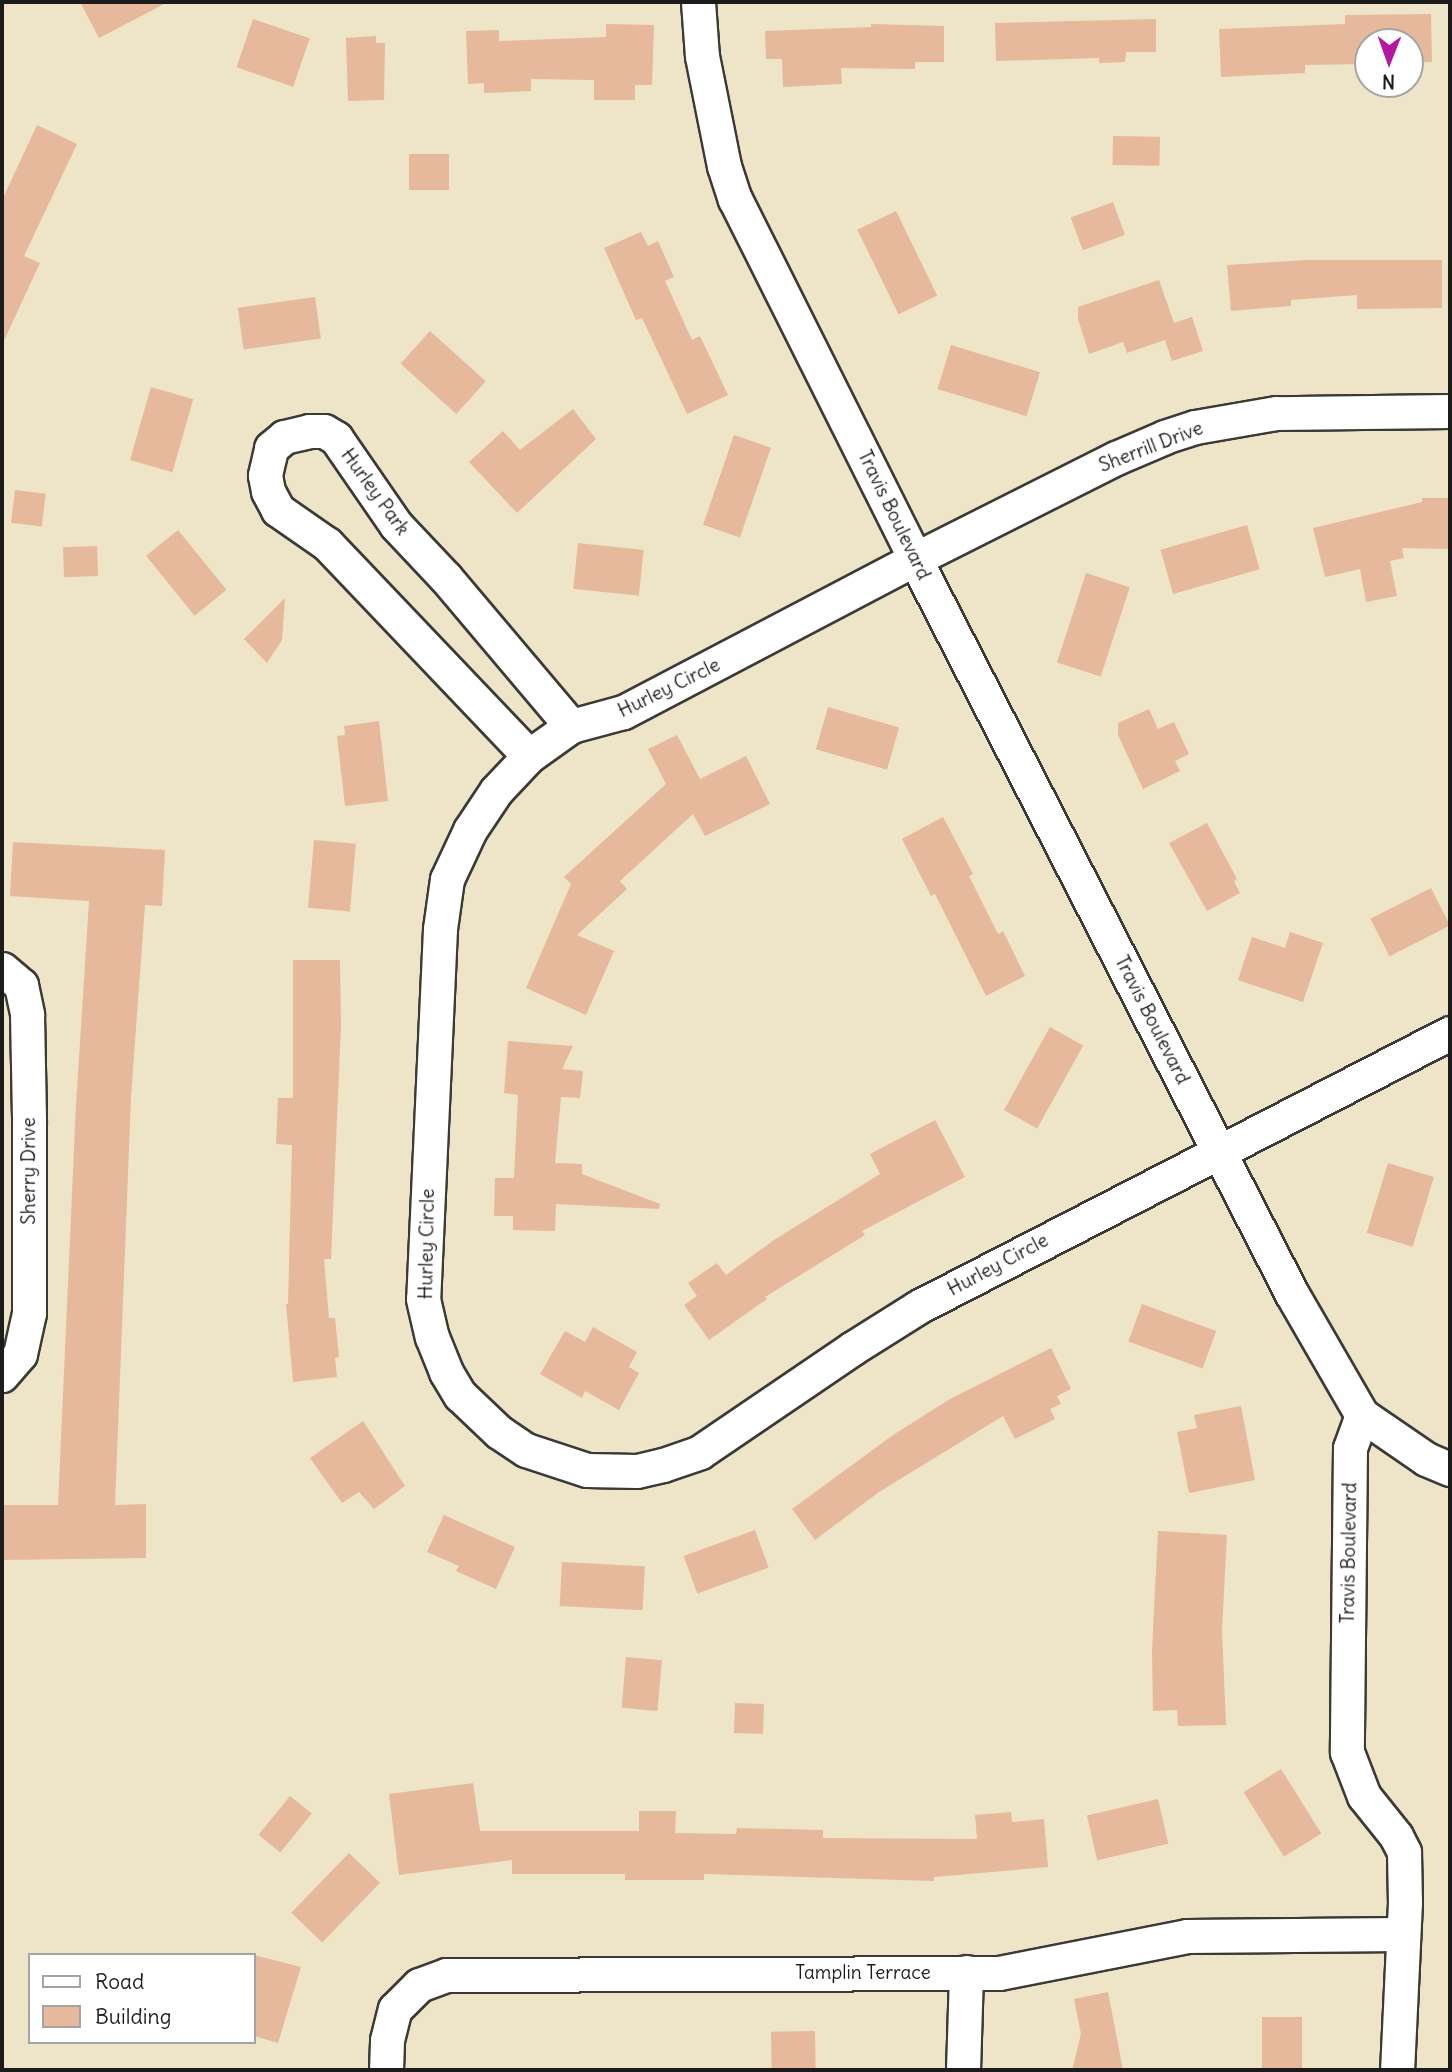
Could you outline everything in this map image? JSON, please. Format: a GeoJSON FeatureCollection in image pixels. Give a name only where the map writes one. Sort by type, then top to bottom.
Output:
{"type":"FeatureCollection","features":[{"type":"Feature","properties":{"kind":"street","name":"Travis Boulevard"},"geometry":{"type":"LineString","coordinates":[[698,2],[702,56],[724,166],[735,199],[915,559],[1292,1294],[1362,1415],[1350,1448],[1347,1752],[1364,1796],[1396,1836],[1404,1852],[1397,2070]]}},
{"type":"Feature","properties":{"kind":"street","name":"Sherrill Drive"},"geometry":{"type":"LineString","coordinates":[[915,559],[1116,458],[1195,427],[1276,413],[1450,411]]}},
{"type":"Feature","properties":{"kind":"street","name":"Hurley Park"},"geometry":{"type":"LineString","coordinates":[[529,757],[327,544],[278,510],[268,491],[265,475],[271,448],[284,437],[317,431],[336,438],[396,525],[446,578],[571,726]]}},
{"type":"Feature","properties":{"kind":"street","name":"Hurley Circle"},"geometry":{"type":"LineString","coordinates":[[915,559],[623,712],[571,726],[529,757],[496,791],[470,830],[447,879],[440,929],[423,1299],[432,1337],[446,1372],[460,1395],[499,1432],[526,1450],[586,1470],[637,1471],[700,1452],[852,1348],[918,1307],[1218,1150],[1450,1033]]}},
{"type":"Feature","properties":{"kind":"street","name":"Sherry Drive"},"geometry":{"type":"LineString","coordinates":[[2,969],[21,985],[27,1014],[29,1313],[20,1354],[2,1375]]}},
{"type":"Feature","properties":{"kind":"street"},"geometry":{"type":"LineString","coordinates":[[1362,1415],[1426,1460],[1450,1469]]}},
{"type":"Feature","properties":{"kind":"street","name":"Tamplin Terrace"},"geometry":{"type":"LineString","coordinates":[[386,2070],[387,2040],[395,2009],[419,1985],[446,1975],[999,1973],[1187,1936],[1402,1934]]}},
{"type":"Feature","properties":{"kind":"street"},"geometry":{"type":"LineString","coordinates":[[963,2070],[966,1972]]}},
{"type":"Feature","properties":{"kind":"building"},"geometry":{"type":"Polygon","coordinates":[[[80,2],[168,2],[99,38],[80,2]]]}},
{"type":"Feature","properties":{"kind":"building"},"geometry":{"type":"Polygon","coordinates":[[[1431,14],[1432,62],[1424,62],[1424,28],[1354,28],[1354,64],[1305,65],[1305,73],[1221,77],[1219,29],[1345,24],[1345,15],[1431,14]]]}},
{"type":"Feature","properties":{"kind":"building"},"geometry":{"type":"Polygon","coordinates":[[[253,19],[310,39],[293,87],[236,67],[253,19]]]}},
{"type":"Feature","properties":{"kind":"building"},"geometry":{"type":"Polygon","coordinates":[[[1156,19],[1156,52],[1126,52],[1125,62],[1099,63],[1099,58],[996,61],[995,23],[1156,19]]]}},
{"type":"Feature","properties":{"kind":"building"},"geometry":{"type":"Polygon","coordinates":[[[606,24],[654,25],[652,85],[635,85],[635,100],[594,100],[594,80],[531,79],[531,91],[484,93],[484,83],[468,84],[466,31],[499,30],[499,41],[606,37],[606,24]]]}},
{"type":"Feature","properties":{"kind":"building"},"geometry":{"type":"Polygon","coordinates":[[[871,24],[944,26],[944,62],[915,62],[915,69],[841,68],[842,84],[783,87],[782,59],[766,59],[765,31],[871,27],[871,24]]]}},
{"type":"Feature","properties":{"kind":"building"},"geometry":{"type":"Polygon","coordinates":[[[376,36],[376,43],[385,43],[384,100],[348,101],[346,38],[376,36]]]}},
{"type":"Feature","properties":{"kind":"building"},"geometry":{"type":"Polygon","coordinates":[[[37,125],[77,144],[24,256],[40,263],[2,345],[2,200],[37,125]]]}},
{"type":"Feature","properties":{"kind":"building"},"geometry":{"type":"Polygon","coordinates":[[[1113,136],[1160,137],[1159,166],[1112,165],[1113,136]]]}},
{"type":"Feature","properties":{"kind":"building"},"geometry":{"type":"Polygon","coordinates":[[[409,154],[449,154],[449,190],[409,190],[409,154]]]}},
{"type":"Feature","properties":{"kind":"building"},"geometry":{"type":"Polygon","coordinates":[[[1113,202],[1125,235],[1083,250],[1071,217],[1113,202]]]}},
{"type":"Feature","properties":{"kind":"building"},"geometry":{"type":"Polygon","coordinates":[[[896,211],[937,295],[899,314],[857,230],[896,211]]]}},
{"type":"Feature","properties":{"kind":"building"},"geometry":{"type":"Polygon","coordinates":[[[641,232],[648,246],[658,241],[674,277],[665,281],[692,340],[700,336],[728,395],[687,414],[642,318],[636,320],[604,248],[641,232]]]}},
{"type":"Feature","properties":{"kind":"building"},"geometry":{"type":"Polygon","coordinates":[[[1307,260],[1442,260],[1442,308],[1357,309],[1357,295],[1291,300],[1291,306],[1231,311],[1227,265],[1307,260]]]}},
{"type":"Feature","properties":{"kind":"building"},"geometry":{"type":"Polygon","coordinates":[[[1159,280],[1174,323],[1192,317],[1203,351],[1172,361],[1165,340],[1127,353],[1123,342],[1089,354],[1078,319],[1078,307],[1159,280]]]}},
{"type":"Feature","properties":{"kind":"building"},"geometry":{"type":"Polygon","coordinates":[[[315,297],[321,339],[244,349],[238,308],[315,297]]]}},
{"type":"Feature","properties":{"kind":"building"},"geometry":{"type":"Polygon","coordinates":[[[430,331],[486,381],[456,414],[401,364],[430,331]]]}},
{"type":"Feature","properties":{"kind":"building"},"geometry":{"type":"Polygon","coordinates":[[[951,345],[1040,372],[1026,416],[938,389],[951,345]]]}},
{"type":"Feature","properties":{"kind":"building"},"geometry":{"type":"Polygon","coordinates":[[[151,387],[193,399],[172,472],[130,460],[151,387]]]}},
{"type":"Feature","properties":{"kind":"building"},"geometry":{"type":"Polygon","coordinates":[[[573,409],[596,439],[517,513],[469,462],[503,431],[520,450],[573,409]]]}},
{"type":"Feature","properties":{"kind":"building"},"geometry":{"type":"Polygon","coordinates":[[[734,435],[771,448],[740,538],[703,525],[734,435]]]}},
{"type":"Feature","properties":{"kind":"building"},"geometry":{"type":"Polygon","coordinates":[[[15,490],[46,494],[42,527],[11,523],[15,490]]]}},
{"type":"Feature","properties":{"kind":"building"},"geometry":{"type":"Polygon","coordinates":[[[1422,498],[1450,498],[1450,549],[1402,548],[1404,558],[1390,561],[1397,596],[1366,602],[1360,569],[1325,577],[1313,528],[1422,502],[1422,498]]]}},
{"type":"Feature","properties":{"kind":"building"},"geometry":{"type":"Polygon","coordinates":[[[1247,525],[1260,569],[1173,594],[1160,550],[1247,525]]]}},
{"type":"Feature","properties":{"kind":"building"},"geometry":{"type":"Polygon","coordinates":[[[178,530],[226,590],[195,616],[146,556],[178,530]]]}},
{"type":"Feature","properties":{"kind":"building"},"geometry":{"type":"Polygon","coordinates":[[[578,543],[644,550],[639,596],[573,589],[578,543]]]}},
{"type":"Feature","properties":{"kind":"building"},"geometry":{"type":"Polygon","coordinates":[[[97,546],[98,576],[64,577],[63,547],[97,546]]]}},
{"type":"Feature","properties":{"kind":"building"},"geometry":{"type":"Polygon","coordinates":[[[1086,573],[1130,587],[1101,677],[1057,662],[1086,573]]]}},
{"type":"Feature","properties":{"kind":"building"},"geometry":{"type":"Polygon","coordinates":[[[285,598],[282,640],[267,663],[244,639],[285,598]]]}},
{"type":"Feature","properties":{"kind":"building"},"geometry":{"type":"Polygon","coordinates":[[[828,707],[899,727],[887,770],[816,749],[828,707]]]}},
{"type":"Feature","properties":{"kind":"building"},"geometry":{"type":"Polygon","coordinates":[[[1149,709],[1158,729],[1174,722],[1189,754],[1175,761],[1180,771],[1143,789],[1118,735],[1118,723],[1149,709]]]}},
{"type":"Feature","properties":{"kind":"building"},"geometry":{"type":"Polygon","coordinates":[[[379,721],[388,801],[345,806],[337,736],[345,735],[344,726],[379,721]]]}},
{"type":"Feature","properties":{"kind":"building"},"geometry":{"type":"Polygon","coordinates":[[[677,735],[700,779],[746,756],[770,804],[705,836],[693,814],[620,881],[627,889],[577,935],[614,951],[586,1015],[526,988],[571,884],[564,877],[666,784],[648,749],[677,735]]]}},
{"type":"Feature","properties":{"kind":"building"},"geometry":{"type":"Polygon","coordinates":[[[943,817],[973,874],[969,876],[998,934],[1003,931],[1025,976],[986,996],[935,894],[931,896],[902,839],[943,817]]]}},
{"type":"Feature","properties":{"kind":"building"},"geometry":{"type":"Polygon","coordinates":[[[1207,823],[1237,879],[1234,881],[1240,893],[1207,911],[1169,843],[1207,823]]]}},
{"type":"Feature","properties":{"kind":"building"},"geometry":{"type":"Polygon","coordinates":[[[314,840],[356,844],[350,911],[308,908],[314,840]]]}},
{"type":"Feature","properties":{"kind":"building"},"geometry":{"type":"Polygon","coordinates":[[[13,842],[165,850],[162,906],[145,905],[131,1097],[115,1505],[146,1504],[146,1558],[2,1560],[2,1505],[58,1505],[76,1105],[89,901],[10,896],[13,842]]]}},
{"type":"Feature","properties":{"kind":"building"},"geometry":{"type":"Polygon","coordinates":[[[1431,888],[1450,925],[1389,956],[1370,919],[1431,888]]]}},
{"type":"Feature","properties":{"kind":"building"},"geometry":{"type":"Polygon","coordinates":[[[1290,932],[1323,943],[1303,1002],[1238,980],[1252,937],[1285,948],[1290,932]]]}},
{"type":"Feature","properties":{"kind":"building"},"geometry":{"type":"Polygon","coordinates":[[[293,960],[340,960],[341,1026],[331,1259],[324,1259],[329,1318],[335,1318],[339,1357],[335,1358],[337,1377],[293,1382],[286,1304],[292,1145],[276,1144],[278,1098],[293,1098],[293,960]]]}},
{"type":"Feature","properties":{"kind":"building"},"geometry":{"type":"Polygon","coordinates":[[[1050,1027],[1083,1045],[1037,1129],[1004,1110],[1050,1027]]]}},
{"type":"Feature","properties":{"kind":"building"},"geometry":{"type":"Polygon","coordinates":[[[508,1041],[573,1046],[562,1069],[583,1071],[580,1098],[561,1097],[555,1163],[582,1164],[582,1174],[660,1204],[659,1209],[556,1204],[555,1231],[513,1230],[513,1216],[494,1216],[495,1178],[514,1178],[518,1095],[504,1093],[508,1041]]]}},
{"type":"Feature","properties":{"kind":"building"},"geometry":{"type":"Polygon","coordinates":[[[935,1120],[965,1177],[862,1231],[865,1235],[765,1297],[767,1299],[709,1340],[684,1305],[697,1296],[688,1283],[717,1263],[726,1275],[774,1240],[880,1174],[870,1154],[935,1120]]]}},
{"type":"Feature","properties":{"kind":"building"},"geometry":{"type":"Polygon","coordinates":[[[1388,1163],[1434,1177],[1413,1247],[1367,1233],[1388,1163]]]}},
{"type":"Feature","properties":{"kind":"building"},"geometry":{"type":"Polygon","coordinates":[[[1142,1304],[1216,1331],[1203,1369],[1128,1342],[1142,1304]]]}},
{"type":"Feature","properties":{"kind":"building"},"geometry":{"type":"Polygon","coordinates":[[[593,1327],[637,1352],[629,1367],[639,1373],[619,1410],[585,1391],[582,1398],[540,1374],[565,1331],[585,1342],[593,1327]]]}},
{"type":"Feature","properties":{"kind":"building"},"geometry":{"type":"Polygon","coordinates":[[[1051,1348],[1071,1389],[1057,1396],[1061,1404],[1050,1409],[1055,1419],[1015,1439],[1003,1416],[879,1492],[815,1540],[792,1509],[893,1435],[950,1399],[1051,1348]]]}},
{"type":"Feature","properties":{"kind":"building"},"geometry":{"type":"Polygon","coordinates":[[[1241,1406],[1255,1480],[1189,1493],[1177,1432],[1197,1428],[1194,1415],[1241,1406]]]}},
{"type":"Feature","properties":{"kind":"building"},"geometry":{"type":"Polygon","coordinates":[[[363,1421],[405,1486],[374,1509],[359,1492],[342,1503],[310,1458],[363,1421]]]}},
{"type":"Feature","properties":{"kind":"building"},"geometry":{"type":"Polygon","coordinates":[[[444,1515],[515,1547],[496,1589],[456,1571],[459,1566],[427,1552],[444,1515]]]}},
{"type":"Feature","properties":{"kind":"building"},"geometry":{"type":"Polygon","coordinates":[[[755,1530],[769,1568],[697,1594],[684,1556],[755,1530]]]}},
{"type":"Feature","properties":{"kind":"building"},"geometry":{"type":"Polygon","coordinates":[[[1158,1531],[1227,1535],[1222,1630],[1226,1725],[1178,1726],[1177,1710],[1153,1711],[1152,1650],[1158,1531]]]}},
{"type":"Feature","properties":{"kind":"building"},"geometry":{"type":"Polygon","coordinates":[[[562,1562],[645,1566],[643,1610],[560,1606],[562,1562]]]}},
{"type":"Feature","properties":{"kind":"building"},"geometry":{"type":"Polygon","coordinates":[[[626,1657],[662,1660],[657,1711],[622,1708],[626,1657]]]}},
{"type":"Feature","properties":{"kind":"building"},"geometry":{"type":"Polygon","coordinates":[[[735,1703],[764,1704],[763,1734],[734,1733],[735,1703]]]}},
{"type":"Feature","properties":{"kind":"building"},"geometry":{"type":"Polygon","coordinates":[[[1281,1769],[1321,1833],[1284,1857],[1244,1792],[1281,1769]]]}},
{"type":"Feature","properties":{"kind":"building"},"geometry":{"type":"Polygon","coordinates":[[[473,1783],[480,1831],[639,1831],[639,1811],[676,1811],[675,1833],[736,1834],[737,1828],[823,1830],[823,1838],[977,1839],[975,1815],[1011,1812],[1012,1822],[1044,1819],[1048,1867],[934,1877],[934,1881],[704,1874],[704,1880],[625,1880],[625,1874],[512,1874],[512,1860],[399,1875],[389,1794],[473,1783]]]}},
{"type":"Feature","properties":{"kind":"building"},"geometry":{"type":"Polygon","coordinates":[[[290,1796],[312,1814],[280,1852],[259,1835],[290,1796]]]}},
{"type":"Feature","properties":{"kind":"building"},"geometry":{"type":"Polygon","coordinates":[[[1158,1799],[1168,1844],[1097,1860],[1087,1815],[1158,1799]]]}},
{"type":"Feature","properties":{"kind":"building"},"geometry":{"type":"Polygon","coordinates":[[[349,1853],[380,1883],[322,1943],[291,1913],[349,1853]]]}},
{"type":"Feature","properties":{"kind":"building"},"geometry":{"type":"Polygon","coordinates":[[[256,1956],[301,1967],[278,2043],[256,2037],[256,1956]]]}},
{"type":"Feature","properties":{"kind":"building"},"geometry":{"type":"Polygon","coordinates":[[[1108,1992],[1123,2070],[1072,2070],[1081,2034],[1074,1999],[1108,1992]]]}},
{"type":"Feature","properties":{"kind":"building"},"geometry":{"type":"Polygon","coordinates":[[[1262,2017],[1302,2017],[1302,2070],[1262,2070],[1262,2017]]]}},
{"type":"Feature","properties":{"kind":"building"},"geometry":{"type":"Polygon","coordinates":[[[815,2031],[816,2070],[772,2070],[771,2032],[815,2031]]]}}]}
